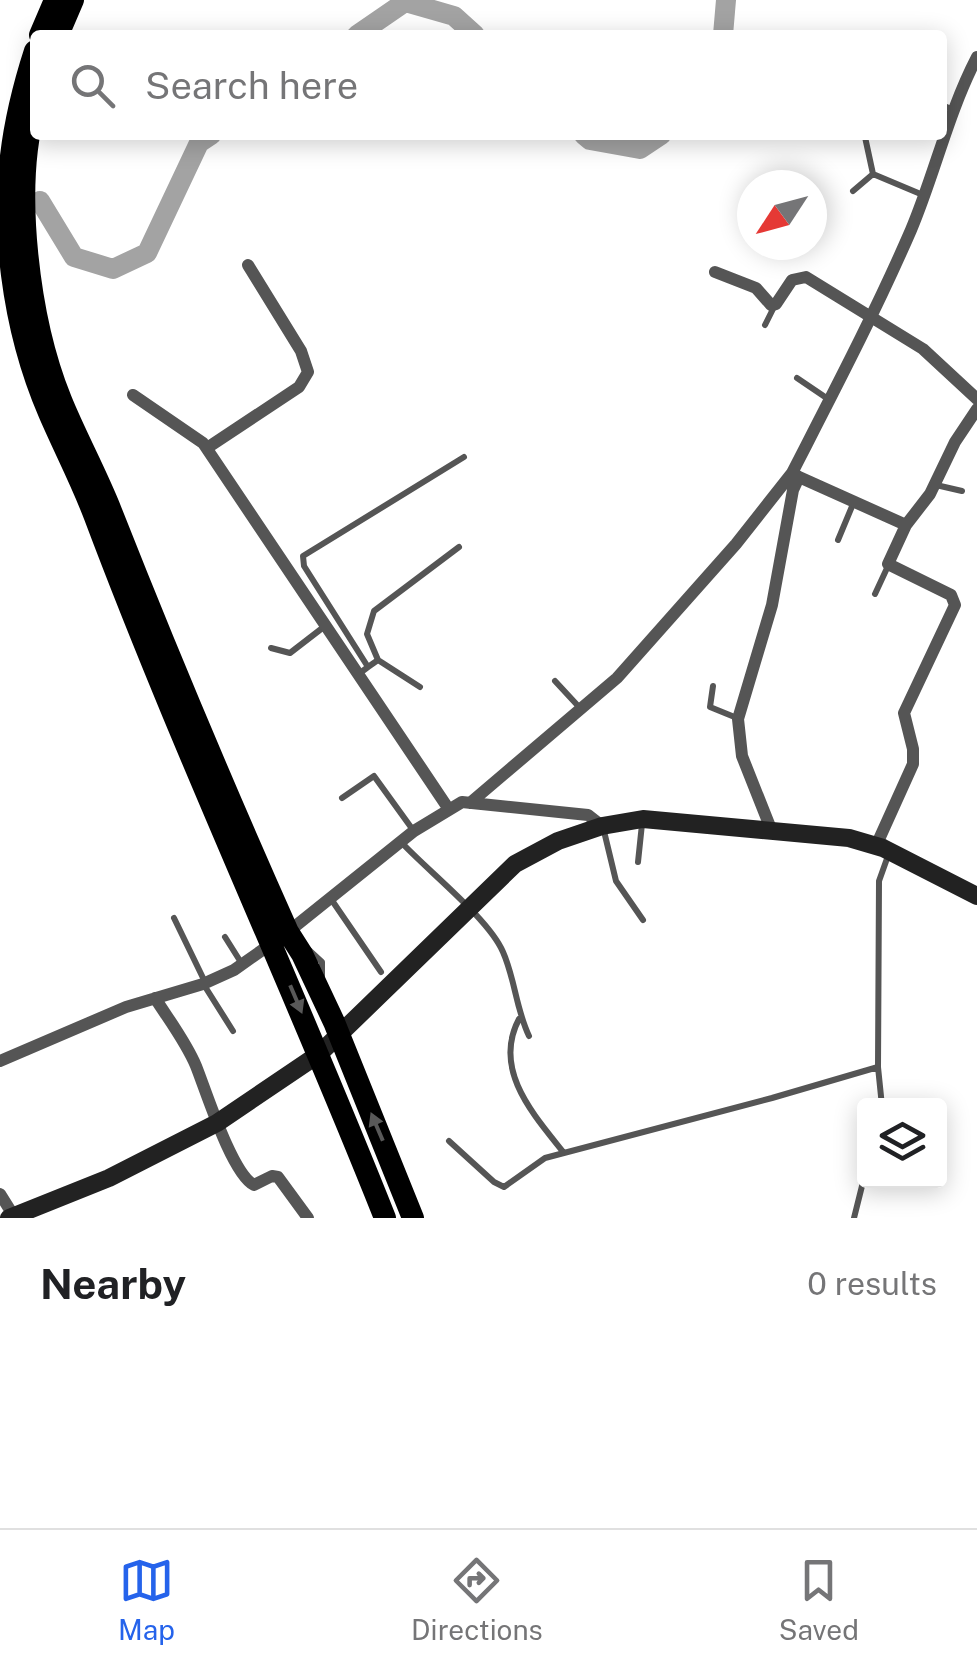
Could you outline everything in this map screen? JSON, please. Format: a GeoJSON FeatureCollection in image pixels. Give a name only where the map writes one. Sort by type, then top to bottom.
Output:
{"type":"FeatureCollection","features":[{"type":"Feature","properties":{"kind":"highway"},"geometry":{"type":"LineString","coordinates":[[42,30],[54,0]]}},
{"type":"Feature","properties":{"kind":"highway"},"geometry":{"type":"LineString","coordinates":[[60,30],[73,0]]}},
{"type":"Feature","properties":{"kind":"highway"},"geometry":{"type":"LineString","coordinates":[[30,66],[18,102],[6,200],[12,276],[26,347],[136,627],[280,938],[302,954],[414,1218]]}},
{"type":"Feature","properties":{"kind":"highway"},"geometry":{"type":"LineString","coordinates":[[31,140],[24,198],[32,279],[44,344],[60,398],[110,509],[202,740],[280,938],[319,1054],[386,1218]]}},
{"type":"Feature","properties":{"kind":"street"},"geometry":{"type":"LineString","coordinates":[[947,107],[977,57]]}},
{"type":"Feature","properties":{"kind":"street"},"geometry":{"type":"LineString","coordinates":[[771,829],[742,756],[738,719],[772,605],[796,475],[924,196],[938,140]]}},
{"type":"Feature","properties":{"kind":"street"},"geometry":{"type":"LineString","coordinates":[[207,448],[300,387],[308,372],[302,351],[248,265]]}},
{"type":"Feature","properties":{"kind":"street"},"geometry":{"type":"LineString","coordinates":[[716,272],[752,286],[766,303],[776,304],[792,280],[806,276],[931,355],[977,399]]}},
{"type":"Feature","properties":{"kind":"street"},"geometry":{"type":"LineString","coordinates":[[133,394],[207,448],[326,625],[363,671],[448,808]]}},
{"type":"Feature","properties":{"kind":"street"},"geometry":{"type":"LineString","coordinates":[[883,849],[913,764],[904,713],[955,605],[951,595],[888,564],[906,526],[977,410]]}},
{"type":"Feature","properties":{"kind":"street"},"geometry":{"type":"LineString","coordinates":[[796,475],[906,526]]}},
{"type":"Feature","properties":{"kind":"street"},"geometry":{"type":"LineString","coordinates":[[470,803],[644,650],[796,475]]}},
{"type":"Feature","properties":{"kind":"street"},"geometry":{"type":"LineString","coordinates":[[0,1060],[242,965],[414,831],[462,802],[588,815],[602,826]]}},
{"type":"Feature","properties":{"kind":"street"},"geometry":{"type":"LineString","coordinates":[[0,1194],[12,1217],[109,1178],[217,1123],[319,1054],[515,864],[558,841],[602,826],[643,819],[830,835],[883,849],[977,896]]}},
{"type":"Feature","properties":{"kind":"street"},"geometry":{"type":"LineString","coordinates":[[155,998],[196,1065],[217,1123],[248,1183],[254,1186],[278,1177],[308,1218]]}},
{"type":"Feature","properties":{"kind":"lane"},"geometry":{"type":"LineString","coordinates":[[866,140],[873,174]]}},
{"type":"Feature","properties":{"kind":"lane"},"geometry":{"type":"LineString","coordinates":[[873,174],[924,196]]}},
{"type":"Feature","properties":{"kind":"lane"},"geometry":{"type":"LineString","coordinates":[[853,192],[873,174]]}},
{"type":"Feature","properties":{"kind":"lane"},"geometry":{"type":"LineString","coordinates":[[765,325],[776,304]]}},
{"type":"Feature","properties":{"kind":"lane"},"geometry":{"type":"LineString","coordinates":[[797,378],[830,400]]}},
{"type":"Feature","properties":{"kind":"lane"},"geometry":{"type":"LineString","coordinates":[[378,660],[363,671],[302,556],[464,458]]}},
{"type":"Feature","properties":{"kind":"lane"},"geometry":{"type":"LineString","coordinates":[[935,484],[962,491]]}},
{"type":"Feature","properties":{"kind":"lane"},"geometry":{"type":"LineString","coordinates":[[838,540],[854,502]]}},
{"type":"Feature","properties":{"kind":"lane"},"geometry":{"type":"LineString","coordinates":[[420,687],[378,660],[367,634],[369,619],[374,610],[459,547]]}},
{"type":"Feature","properties":{"kind":"lane"},"geometry":{"type":"LineString","coordinates":[[875,594],[888,564]]}},
{"type":"Feature","properties":{"kind":"lane"},"geometry":{"type":"LineString","coordinates":[[271,648],[290,653],[326,625]]}},
{"type":"Feature","properties":{"kind":"lane"},"geometry":{"type":"LineString","coordinates":[[555,681],[581,709]]}},
{"type":"Feature","properties":{"kind":"lane"},"geometry":{"type":"LineString","coordinates":[[713,686],[710,706],[738,719]]}},
{"type":"Feature","properties":{"kind":"lane"},"geometry":{"type":"LineString","coordinates":[[342,798],[374,776],[414,831]]}},
{"type":"Feature","properties":{"kind":"lane"},"geometry":{"type":"LineString","coordinates":[[638,862],[643,819]]}},
{"type":"Feature","properties":{"kind":"lane"},"geometry":{"type":"LineString","coordinates":[[602,826],[616,880],[643,920]]}},
{"type":"Feature","properties":{"kind":"lane"},"geometry":{"type":"LineString","coordinates":[[400,842],[485,925],[502,950],[520,1018],[529,1036]]}},
{"type":"Feature","properties":{"kind":"lane"},"geometry":{"type":"LineString","coordinates":[[881,1098],[878,1067],[883,849]]}},
{"type":"Feature","properties":{"kind":"lane"},"geometry":{"type":"LineString","coordinates":[[330,898],[381,972]]}},
{"type":"Feature","properties":{"kind":"lane"},"geometry":{"type":"LineString","coordinates":[[174,918],[204,983],[233,1030]]}},
{"type":"Feature","properties":{"kind":"lane"},"geometry":{"type":"LineString","coordinates":[[225,938],[242,965]]}},
{"type":"Feature","properties":{"kind":"lane"},"geometry":{"type":"LineString","coordinates":[[280,938],[315,954],[322,962],[322,977]]}},
{"type":"Feature","properties":{"kind":"lane"},"geometry":{"type":"LineString","coordinates":[[520,1018],[510,1047],[515,1080],[526,1105],[564,1152]]}},
{"type":"Feature","properties":{"kind":"lane"},"geometry":{"type":"LineString","coordinates":[[449,1142],[499,1186],[509,1184],[544,1158],[878,1067]]}},
{"type":"Feature","properties":{"kind":"lane"},"geometry":{"type":"LineString","coordinates":[[854,1218],[862,1188]]}},
{"type":"Feature","properties":{"kind":"waterway"},"geometry":{"type":"LineString","coordinates":[[723,30],[726,0]]}},
{"type":"Feature","properties":{"kind":"waterway"},"geometry":{"type":"LineString","coordinates":[[364,30],[405,2],[454,16],[469,30]]}},
{"type":"Feature","properties":{"kind":"waterway"},"geometry":{"type":"LineString","coordinates":[[40,201],[74,257],[113,269],[147,253],[204,140]]}},
{"type":"Feature","properties":{"kind":"waterway"},"geometry":{"type":"LineString","coordinates":[[590,140],[640,149],[654,140]]}}]}
